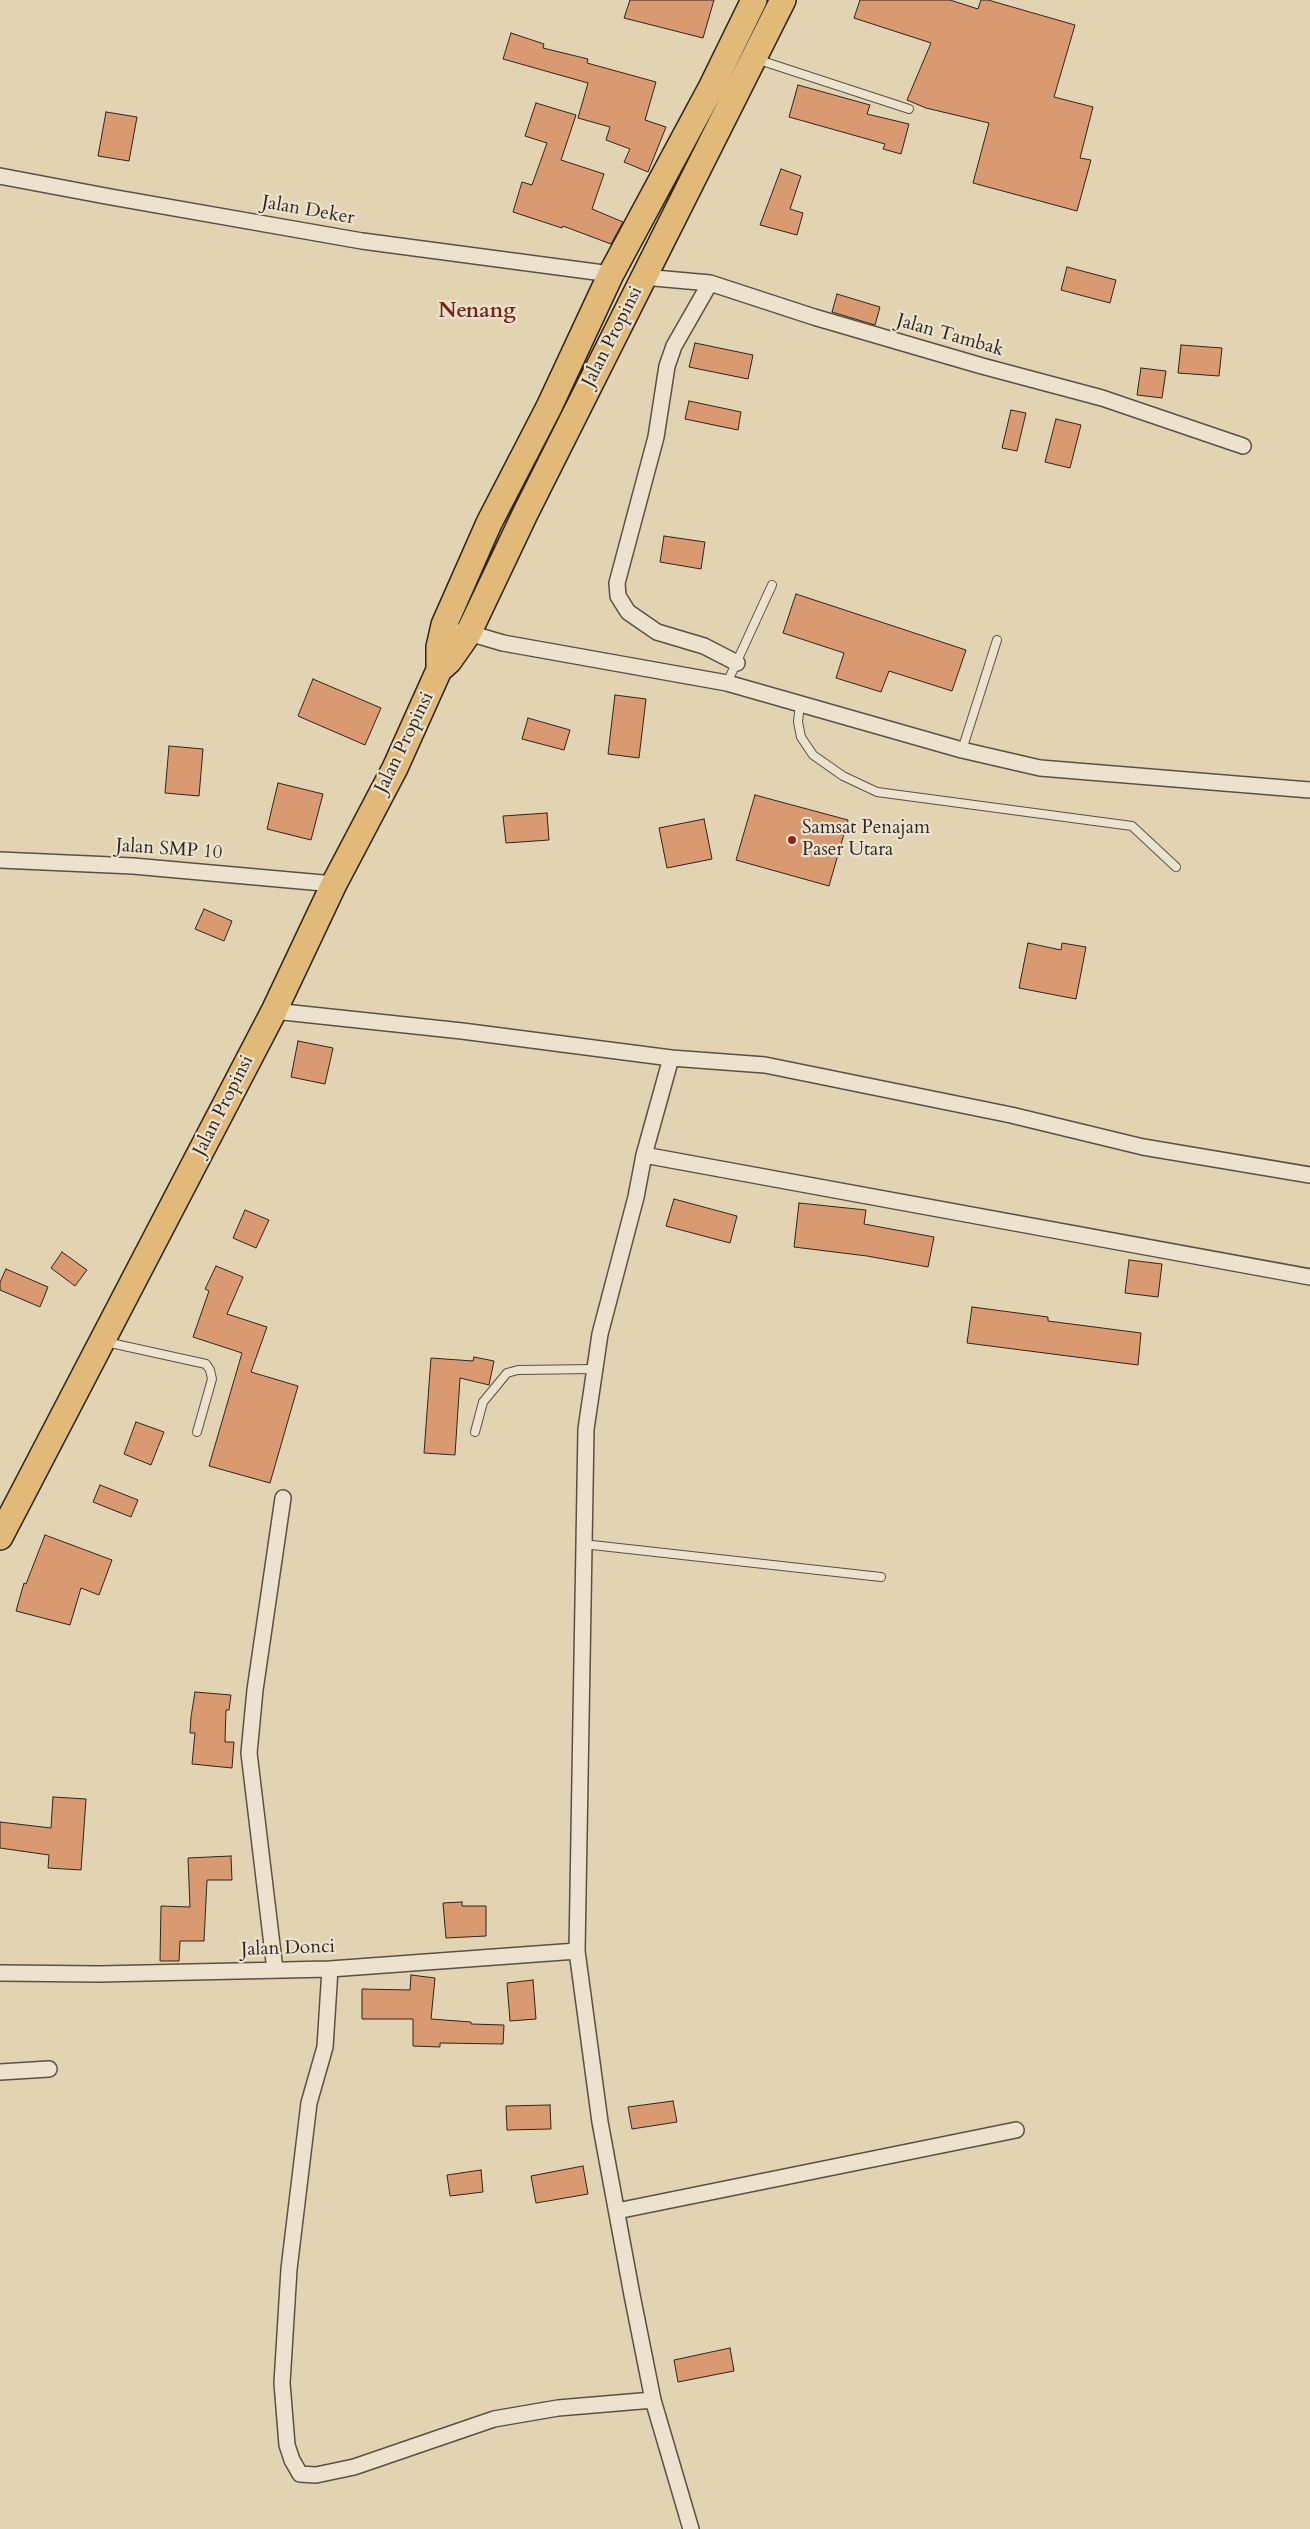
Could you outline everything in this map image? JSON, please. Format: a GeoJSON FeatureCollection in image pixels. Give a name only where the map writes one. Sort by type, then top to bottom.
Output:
{"type":"FeatureCollection","features":[{"type":"Feature","properties":{"kind":"highway","name":"Jalan Propinsi"},"geometry":{"type":"LineString","coordinates":[[440,670],[439,647],[444,625],[489,523],[549,407],[611,274],[711,88],[754,0]]}},
{"type":"Feature","properties":{"kind":"highway","name":"Jalan Propinsi"},"geometry":{"type":"LineString","coordinates":[[0,1537],[274,1010],[334,884],[395,768],[440,670],[449,661],[468,634],[524,514],[783,0]]}},
{"type":"Feature","properties":{"kind":"street","name":"Jalan Deker"},"geometry":{"type":"LineString","coordinates":[[0,176],[362,241],[611,274]]}},
{"type":"Feature","properties":{"kind":"street","name":"Jalan Tambak"},"geometry":{"type":"LineString","coordinates":[[643,277],[710,283],[814,317],[1102,398],[1242,446]]}},
{"type":"Feature","properties":{"kind":"street"},"geometry":{"type":"LineString","coordinates":[[710,283],[674,346],[667,366],[656,437],[617,583],[618,596],[628,612],[657,632],[704,646],[737,663]]}},
{"type":"Feature","properties":{"kind":"street"},"geometry":{"type":"LineString","coordinates":[[444,625],[468,634],[503,643],[728,683],[962,750],[1040,768],[1310,790]]}},
{"type":"Feature","properties":{"kind":"street","name":"Jalan SMP 10"},"geometry":{"type":"LineString","coordinates":[[0,860],[133,866],[334,884]]}},
{"type":"Feature","properties":{"kind":"street"},"geometry":{"type":"LineString","coordinates":[[274,1010],[462,1031],[671,1058],[765,1066],[1011,1115],[1143,1147],[1310,1175]]}},
{"type":"Feature","properties":{"kind":"street"},"geometry":{"type":"LineString","coordinates":[[671,1058],[644,1155],[636,1196],[600,1334],[586,1429],[577,1951],[600,2122],[653,2400],[691,2529]]}},
{"type":"Feature","properties":{"kind":"street"},"geometry":{"type":"LineString","coordinates":[[644,1155],[1310,1276]]}},
{"type":"Feature","properties":{"kind":"street"},"geometry":{"type":"LineString","coordinates":[[275,1970],[249,1753],[255,1690],[283,1498]]}},
{"type":"Feature","properties":{"kind":"street","name":"Jalan Donci"},"geometry":{"type":"LineString","coordinates":[[0,1973],[100,1974],[330,1969],[577,1951]]}},
{"type":"Feature","properties":{"kind":"street"},"geometry":{"type":"LineString","coordinates":[[330,1969],[326,2047],[309,2103],[289,2269],[282,2383],[288,2445],[292,2460],[300,2474],[316,2475],[354,2467],[494,2419],[558,2408],[653,2400]]}},
{"type":"Feature","properties":{"kind":"street"},"geometry":{"type":"LineString","coordinates":[[0,2072],[49,2069]]}},
{"type":"Feature","properties":{"kind":"street"},"geometry":{"type":"LineString","coordinates":[[616,2211],[1016,2130]]}},
{"type":"Feature","properties":{"kind":"lane"},"geometry":{"type":"LineString","coordinates":[[753,58],[909,109]]}},
{"type":"Feature","properties":{"kind":"lane"},"geometry":{"type":"LineString","coordinates":[[728,683],[772,585]]}},
{"type":"Feature","properties":{"kind":"lane"},"geometry":{"type":"LineString","coordinates":[[962,750],[997,640]]}},
{"type":"Feature","properties":{"kind":"lane"},"geometry":{"type":"LineString","coordinates":[[800,703],[798,722],[801,737],[813,755],[843,776],[877,792],[1132,826],[1176,867]]}},
{"type":"Feature","properties":{"kind":"lane"},"geometry":{"type":"LineString","coordinates":[[102,1341],[206,1364],[210,1370],[212,1380],[197,1432]]}},
{"type":"Feature","properties":{"kind":"lane"},"geometry":{"type":"LineString","coordinates":[[475,1432],[483,1402],[507,1373],[518,1370],[594,1369]]}},
{"type":"Feature","properties":{"kind":"lane"},"geometry":{"type":"LineString","coordinates":[[583,1544],[881,1578]]}},
{"type":"Feature","properties":{"kind":"building"},"geometry":{"type":"Polygon","coordinates":[[[630,0],[714,0],[703,38],[624,18],[630,0]]]}},
{"type":"Feature","properties":{"kind":"building"},"geometry":{"type":"Polygon","coordinates":[[[860,0],[950,0],[978,9],[981,0],[988,0],[1075,25],[1054,97],[1093,107],[1080,158],[1091,160],[1077,211],[973,183],[989,123],[926,108],[907,100],[931,43],[854,18],[860,0]]]}},
{"type":"Feature","properties":{"kind":"building"},"geometry":{"type":"Polygon","coordinates":[[[511,33],[544,44],[543,48],[588,59],[587,63],[656,82],[645,120],[666,127],[648,172],[624,162],[630,149],[606,140],[610,127],[578,118],[588,83],[503,59],[511,33]]]}},
{"type":"Feature","properties":{"kind":"building"},"geometry":{"type":"Polygon","coordinates":[[[798,85],[870,105],[867,114],[909,124],[901,154],[883,149],[885,144],[789,117],[798,85]]]}},
{"type":"Feature","properties":{"kind":"building"},"geometry":{"type":"Polygon","coordinates":[[[536,103],[576,115],[561,160],[604,174],[592,209],[623,222],[611,244],[563,226],[562,228],[513,212],[522,182],[532,185],[547,143],[525,136],[536,103]]]}},
{"type":"Feature","properties":{"kind":"building"},"geometry":{"type":"Polygon","coordinates":[[[106,112],[137,117],[129,161],[98,156],[106,112]]]}},
{"type":"Feature","properties":{"kind":"building"},"geometry":{"type":"Polygon","coordinates":[[[781,169],[801,176],[790,209],[803,213],[797,235],[760,225],[781,169]]]}},
{"type":"Feature","properties":{"kind":"building"},"geometry":{"type":"Polygon","coordinates":[[[1067,267],[1116,280],[1110,303],[1061,290],[1067,267]]]}},
{"type":"Feature","properties":{"kind":"building"},"geometry":{"type":"Polygon","coordinates":[[[837,294],[880,307],[875,325],[832,312],[837,294]]]}},
{"type":"Feature","properties":{"kind":"building"},"geometry":{"type":"Polygon","coordinates":[[[695,343],[753,355],[748,379],[689,367],[695,343]]]}},
{"type":"Feature","properties":{"kind":"building"},"geometry":{"type":"Polygon","coordinates":[[[1181,345],[1222,348],[1219,376],[1178,373],[1181,345]]]}},
{"type":"Feature","properties":{"kind":"building"},"geometry":{"type":"Polygon","coordinates":[[[1141,368],[1166,371],[1162,398],[1137,395],[1141,368]]]}},
{"type":"Feature","properties":{"kind":"building"},"geometry":{"type":"Polygon","coordinates":[[[689,401],[741,412],[738,430],[685,419],[689,401]]]}},
{"type":"Feature","properties":{"kind":"building"},"geometry":{"type":"Polygon","coordinates":[[[1011,410],[1026,413],[1017,451],[1002,448],[1011,410]]]}},
{"type":"Feature","properties":{"kind":"building"},"geometry":{"type":"Polygon","coordinates":[[[1056,419],[1081,425],[1070,468],[1045,462],[1056,419]]]}},
{"type":"Feature","properties":{"kind":"building"},"geometry":{"type":"Polygon","coordinates":[[[664,536],[705,542],[701,569],[660,562],[664,536]]]}},
{"type":"Feature","properties":{"kind":"building"},"geometry":{"type":"Polygon","coordinates":[[[796,594],[966,650],[952,691],[889,671],[881,692],[836,678],[844,653],[783,633],[796,594]]]}},
{"type":"Feature","properties":{"kind":"building"},"geometry":{"type":"Polygon","coordinates":[[[313,679],[381,708],[365,745],[298,716],[313,679]]]}},
{"type":"Feature","properties":{"kind":"building"},"geometry":{"type":"Polygon","coordinates":[[[615,695],[646,699],[639,758],[608,754],[615,695]]]}},
{"type":"Feature","properties":{"kind":"building"},"geometry":{"type":"Polygon","coordinates":[[[528,718],[570,730],[564,750],[522,739],[528,718]]]}},
{"type":"Feature","properties":{"kind":"building"},"geometry":{"type":"Polygon","coordinates":[[[169,746],[203,749],[199,796],[165,793],[169,746]]]}},
{"type":"Feature","properties":{"kind":"building"},"geometry":{"type":"Polygon","coordinates":[[[278,783],[323,794],[311,840],[267,829],[278,783]]]}},
{"type":"Feature","properties":{"kind":"building","name":"Samsat Penajam Paser Utara"},"geometry":{"type":"Polygon","coordinates":[[[755,795],[848,820],[829,886],[736,860],[755,795]]]}},
{"type":"Feature","properties":{"kind":"building"},"geometry":{"type":"Polygon","coordinates":[[[547,813],[549,840],[506,843],[503,816],[547,813]]]}},
{"type":"Feature","properties":{"kind":"building"},"geometry":{"type":"Polygon","coordinates":[[[704,819],[712,859],[667,868],[659,828],[704,819]]]}},
{"type":"Feature","properties":{"kind":"building"},"geometry":{"type":"Polygon","coordinates":[[[204,909],[232,921],[224,941],[195,929],[204,909]]]}},
{"type":"Feature","properties":{"kind":"building"},"geometry":{"type":"Polygon","coordinates":[[[1028,943],[1061,950],[1062,943],[1086,947],[1076,999],[1019,988],[1028,943]]]}},
{"type":"Feature","properties":{"kind":"building"},"geometry":{"type":"Polygon","coordinates":[[[298,1041],[333,1048],[325,1084],[291,1077],[298,1041]]]}},
{"type":"Feature","properties":{"kind":"building"},"geometry":{"type":"Polygon","coordinates":[[[674,1199],[737,1216],[730,1243],[666,1226],[674,1199]]]}},
{"type":"Feature","properties":{"kind":"building"},"geometry":{"type":"Polygon","coordinates":[[[799,1203],[866,1210],[864,1224],[934,1237],[928,1267],[867,1256],[794,1247],[799,1203]]]}},
{"type":"Feature","properties":{"kind":"building"},"geometry":{"type":"Polygon","coordinates":[[[245,1210],[269,1220],[256,1248],[233,1238],[245,1210]]]}},
{"type":"Feature","properties":{"kind":"building"},"geometry":{"type":"Polygon","coordinates":[[[62,1252],[87,1270],[75,1286],[51,1268],[62,1252]]]}},
{"type":"Feature","properties":{"kind":"building"},"geometry":{"type":"Polygon","coordinates":[[[1129,1260],[1162,1264],[1158,1297],[1125,1293],[1129,1260]]]}},
{"type":"Feature","properties":{"kind":"building"},"geometry":{"type":"Polygon","coordinates":[[[216,1266],[243,1277],[227,1314],[267,1327],[251,1372],[298,1386],[270,1483],[209,1466],[242,1353],[193,1337],[209,1291],[205,1289],[216,1266]]]}},
{"type":"Feature","properties":{"kind":"building"},"geometry":{"type":"Polygon","coordinates":[[[6,1269],[48,1287],[40,1307],[0,1290],[0,1282],[6,1269]]]}},
{"type":"Feature","properties":{"kind":"building"},"geometry":{"type":"Polygon","coordinates":[[[972,1307],[1048,1317],[1048,1321],[1141,1333],[1138,1365],[967,1343],[972,1307]]]}},
{"type":"Feature","properties":{"kind":"building"},"geometry":{"type":"Polygon","coordinates":[[[474,1357],[494,1361],[489,1385],[460,1378],[455,1455],[424,1453],[431,1358],[473,1361],[474,1357]]]}},
{"type":"Feature","properties":{"kind":"building"},"geometry":{"type":"Polygon","coordinates":[[[136,1422],[164,1432],[151,1465],[124,1454],[136,1422]]]}},
{"type":"Feature","properties":{"kind":"building"},"geometry":{"type":"Polygon","coordinates":[[[100,1485],[138,1500],[131,1517],[93,1502],[100,1485]]]}},
{"type":"Feature","properties":{"kind":"building"},"geometry":{"type":"Polygon","coordinates":[[[45,1535],[112,1560],[99,1595],[81,1588],[70,1625],[16,1611],[24,1583],[26,1584],[45,1535]]]}},
{"type":"Feature","properties":{"kind":"building"},"geometry":{"type":"Polygon","coordinates":[[[195,1692],[231,1695],[229,1710],[226,1710],[225,1742],[234,1742],[232,1768],[192,1764],[195,1733],[190,1733],[195,1692]]]}},
{"type":"Feature","properties":{"kind":"building"},"geometry":{"type":"Polygon","coordinates":[[[53,1797],[86,1799],[81,1870],[48,1868],[49,1855],[0,1848],[0,1822],[51,1828],[53,1797]]]}},
{"type":"Feature","properties":{"kind":"building"},"geometry":{"type":"Polygon","coordinates":[[[231,1856],[232,1880],[207,1880],[204,1941],[180,1941],[179,1961],[160,1961],[161,1906],[190,1907],[188,1858],[231,1856]]]}},
{"type":"Feature","properties":{"kind":"building"},"geometry":{"type":"Polygon","coordinates":[[[462,1902],[462,1906],[486,1906],[486,1936],[446,1938],[443,1903],[462,1902]]]}},
{"type":"Feature","properties":{"kind":"building"},"geometry":{"type":"Polygon","coordinates":[[[411,1975],[435,1978],[431,2019],[471,2022],[471,2024],[504,2025],[503,2044],[440,2043],[440,2047],[413,2046],[413,2019],[362,2019],[362,1989],[410,1990],[411,1975]]]}},
{"type":"Feature","properties":{"kind":"building"},"geometry":{"type":"Polygon","coordinates":[[[533,1980],[536,2019],[510,2021],[507,1983],[533,1980]]]}},
{"type":"Feature","properties":{"kind":"building"},"geometry":{"type":"Polygon","coordinates":[[[673,2101],[677,2122],[632,2129],[628,2107],[673,2101]]]}},
{"type":"Feature","properties":{"kind":"building"},"geometry":{"type":"Polygon","coordinates":[[[550,2105],[551,2129],[507,2130],[506,2106],[550,2105]]]}},
{"type":"Feature","properties":{"kind":"building"},"geometry":{"type":"Polygon","coordinates":[[[583,2166],[588,2194],[536,2203],[531,2176],[583,2166]]]}},
{"type":"Feature","properties":{"kind":"building"},"geometry":{"type":"Polygon","coordinates":[[[481,2170],[483,2192],[450,2196],[447,2175],[481,2170]]]}},
{"type":"Feature","properties":{"kind":"building"},"geometry":{"type":"Polygon","coordinates":[[[730,2348],[734,2371],[678,2382],[674,2360],[730,2348]]]}},
{"type":"Feature","properties":{"kind":"place","name":"Samsat Penajam Paser Utara"},"geometry":{"type":"Point","coordinates":[792,840]}},
{"type":"Feature","properties":{"kind":"district","name":"Nenang"},"geometry":{"type":"Point","coordinates":[477,312]}}]}
